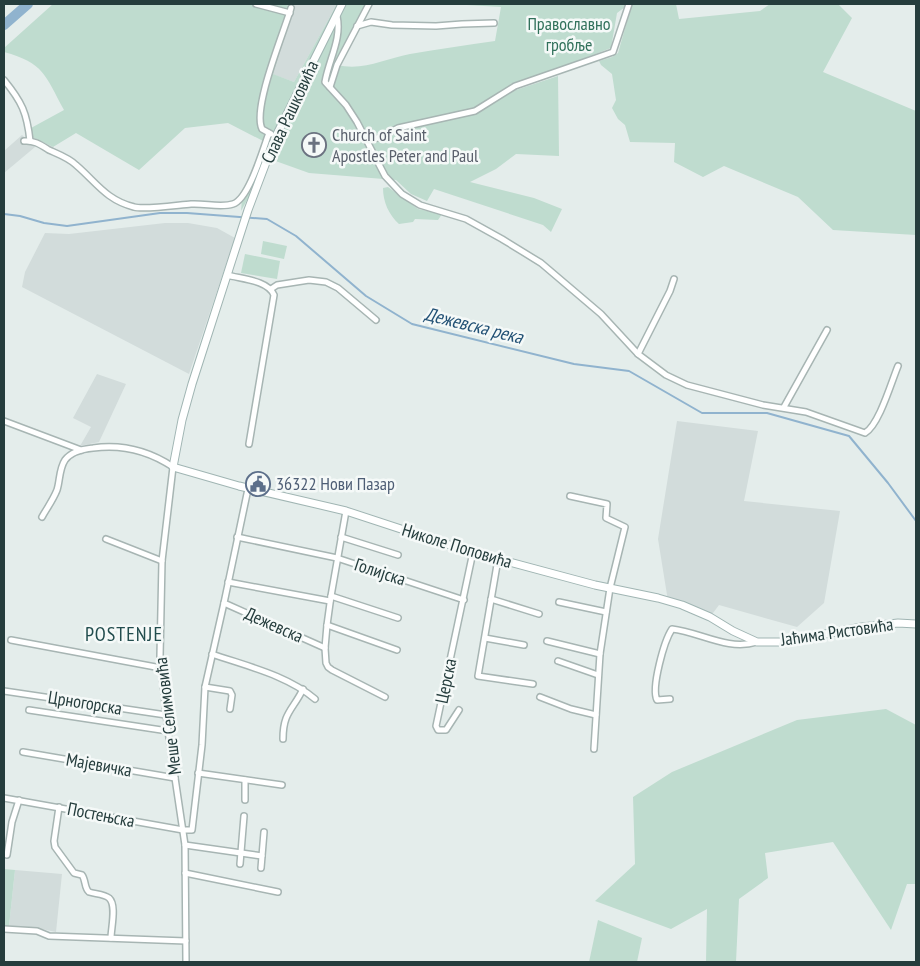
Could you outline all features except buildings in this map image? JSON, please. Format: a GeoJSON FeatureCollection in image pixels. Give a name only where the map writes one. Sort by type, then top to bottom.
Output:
{"type":"FeatureCollection","features":[{"type":"Feature","properties":{"kind":"main road","name":"Слава Рашковића"},"geometry":{"type":"LineString","coordinates":[[240,234],[272,135],[342,4]]}},
{"type":"Feature","properties":{"kind":"main road","name":"Меше Селимовића"},"geometry":{"type":"LineString","coordinates":[[173,467],[182,420],[192,384],[240,234]]}},
{"type":"Feature","properties":{"kind":"main road","name":"Николе Поповића"},"geometry":{"type":"LineString","coordinates":[[173,467],[248,489],[346,511],[473,552],[610,588]]}},
{"type":"Feature","properties":{"kind":"main road","name":"Јаћима Ристовића"},"geometry":{"type":"LineString","coordinates":[[610,588],[682,605],[710,617],[757,642],[783,642],[862,627],[898,623],[916,624]]}},
{"type":"Feature","properties":{"kind":"street","name":"Слава Рашковића"},"geometry":{"type":"LineString","coordinates":[[4,80],[14,92],[26,114],[27,141],[38,143],[75,164],[99,188],[112,197],[133,207],[224,205],[236,203],[242,198],[272,135],[264,131],[260,126],[259,115],[269,74],[291,11],[256,4]]}},
{"type":"Feature","properties":{"kind":"street","name":"Слава Рашковића"},"geometry":{"type":"LineString","coordinates":[[330,87],[337,65],[369,4]]}},
{"type":"Feature","properties":{"kind":"street"},"geometry":{"type":"LineString","coordinates":[[367,141],[381,137],[398,128],[475,111],[515,86],[613,52],[629,4]]}},
{"type":"Feature","properties":{"kind":"street","name":"Слава Рашковића"},"geometry":{"type":"LineString","coordinates":[[337,16],[338,34],[327,68],[325,82],[346,105],[385,176],[402,194],[420,205],[466,219],[502,238],[541,263],[601,314],[638,354],[666,375],[687,384],[763,405],[806,412],[865,433],[879,415],[898,366]]}},
{"type":"Feature","properties":{"kind":"street"},"geometry":{"type":"LineString","coordinates":[[357,26],[371,22],[392,25],[436,26],[494,23]]}},
{"type":"Feature","properties":{"kind":"street"},"geometry":{"type":"LineString","coordinates":[[227,275],[271,288],[309,280],[326,282],[338,288],[376,320]]}},
{"type":"Feature","properties":{"kind":"street"},"geometry":{"type":"LineString","coordinates":[[638,354],[670,291],[674,279]]}},
{"type":"Feature","properties":{"kind":"street"},"geometry":{"type":"LineString","coordinates":[[248,444],[274,295],[271,288]]}},
{"type":"Feature","properties":{"kind":"street"},"geometry":{"type":"LineString","coordinates":[[784,407],[827,330]]}},
{"type":"Feature","properties":{"kind":"street"},"geometry":{"type":"LineString","coordinates":[[4,420],[81,450]]}},
{"type":"Feature","properties":{"kind":"street"},"geometry":{"type":"LineString","coordinates":[[42,517],[56,492],[62,465],[66,459],[81,450],[120,446],[136,449],[154,456],[173,467]]}},
{"type":"Feature","properties":{"kind":"street","name":"Меше Селимовића"},"geometry":{"type":"LineString","coordinates":[[173,467],[162,561],[161,668],[168,731],[185,845],[186,962]]}},
{"type":"Feature","properties":{"kind":"street","name":"Дежевска"},"geometry":{"type":"LineString","coordinates":[[183,830],[191,831],[193,829],[202,745],[205,687],[248,489]]}},
{"type":"Feature","properties":{"kind":"street"},"geometry":{"type":"LineString","coordinates":[[570,496],[607,504],[606,518],[625,527],[610,588],[600,654],[594,748]]}},
{"type":"Feature","properties":{"kind":"street","name":"Голијска"},"geometry":{"type":"LineString","coordinates":[[346,511],[330,599],[325,648],[328,667],[385,697]]}},
{"type":"Feature","properties":{"kind":"street","name":"Голијска"},"geometry":{"type":"LineString","coordinates":[[342,537],[398,555]]}},
{"type":"Feature","properties":{"kind":"street"},"geometry":{"type":"LineString","coordinates":[[237,538],[338,558]]}},
{"type":"Feature","properties":{"kind":"street"},"geometry":{"type":"LineString","coordinates":[[106,539],[162,561]]}},
{"type":"Feature","properties":{"kind":"street","name":"Церска"},"geometry":{"type":"LineString","coordinates":[[459,710],[446,730],[438,730],[436,726],[473,552]]}},
{"type":"Feature","properties":{"kind":"street","name":"Голијска"},"geometry":{"type":"LineString","coordinates":[[338,558],[464,600]]}},
{"type":"Feature","properties":{"kind":"street"},"geometry":{"type":"LineString","coordinates":[[498,559],[478,676],[533,684]]}},
{"type":"Feature","properties":{"kind":"street","name":"Дежевска"},"geometry":{"type":"LineString","coordinates":[[228,582],[330,599]]}},
{"type":"Feature","properties":{"kind":"street"},"geometry":{"type":"LineString","coordinates":[[330,599],[398,618]]}},
{"type":"Feature","properties":{"kind":"street"},"geometry":{"type":"LineString","coordinates":[[491,599],[539,614]]}},
{"type":"Feature","properties":{"kind":"street"},"geometry":{"type":"LineString","coordinates":[[559,602],[606,612]]}},
{"type":"Feature","properties":{"kind":"street","name":"Дежевска"},"geometry":{"type":"LineString","coordinates":[[224,603],[325,648]]}},
{"type":"Feature","properties":{"kind":"street"},"geometry":{"type":"LineString","coordinates":[[327,625],[397,650]]}},
{"type":"Feature","properties":{"kind":"street","name":"Јаћима Ристовића"},"geometry":{"type":"LineString","coordinates":[[670,699],[657,700],[655,694],[661,658],[672,629],[716,642],[748,645],[757,642]]}},
{"type":"Feature","properties":{"kind":"street"},"geometry":{"type":"LineString","coordinates":[[485,638],[524,645]]}},
{"type":"Feature","properties":{"kind":"street"},"geometry":{"type":"LineString","coordinates":[[11,640],[161,668]]}},
{"type":"Feature","properties":{"kind":"street"},"geometry":{"type":"LineString","coordinates":[[547,641],[600,654]]}},
{"type":"Feature","properties":{"kind":"street"},"geometry":{"type":"LineString","coordinates":[[212,654],[256,669],[303,689],[314,699]]}},
{"type":"Feature","properties":{"kind":"street"},"geometry":{"type":"LineString","coordinates":[[558,661],[598,675]]}},
{"type":"Feature","properties":{"kind":"street"},"geometry":{"type":"LineString","coordinates":[[205,687],[230,691],[232,695],[230,709]]}},
{"type":"Feature","properties":{"kind":"street"},"geometry":{"type":"LineString","coordinates":[[283,739],[283,726],[286,717],[303,689]]}},
{"type":"Feature","properties":{"kind":"street","name":"Црногорска"},"geometry":{"type":"LineString","coordinates":[[4,691],[166,715]]}},
{"type":"Feature","properties":{"kind":"street"},"geometry":{"type":"LineString","coordinates":[[540,697],[596,716]]}},
{"type":"Feature","properties":{"kind":"street"},"geometry":{"type":"LineString","coordinates":[[29,710],[168,731]]}},
{"type":"Feature","properties":{"kind":"street","name":"Мајевичка"},"geometry":{"type":"LineString","coordinates":[[23,752],[175,778]]}},
{"type":"Feature","properties":{"kind":"street"},"geometry":{"type":"LineString","coordinates":[[198,773],[282,785]]}},
{"type":"Feature","properties":{"kind":"street"},"geometry":{"type":"LineString","coordinates":[[245,780],[245,800]]}},
{"type":"Feature","properties":{"kind":"street","name":"Постењска"},"geometry":{"type":"LineString","coordinates":[[4,798],[183,830]]}},
{"type":"Feature","properties":{"kind":"street"},"geometry":{"type":"LineString","coordinates":[[7,855],[12,822],[19,800]]}},
{"type":"Feature","properties":{"kind":"street"},"geometry":{"type":"LineString","coordinates":[[59,807],[54,841],[55,847],[74,873],[82,875],[86,890],[108,897],[112,902],[114,914],[111,938]]}},
{"type":"Feature","properties":{"kind":"street"},"geometry":{"type":"LineString","coordinates":[[240,864],[244,816]]}},
{"type":"Feature","properties":{"kind":"street"},"geometry":{"type":"LineString","coordinates":[[261,868],[264,832]]}},
{"type":"Feature","properties":{"kind":"street"},"geometry":{"type":"LineString","coordinates":[[185,845],[262,856]]}},
{"type":"Feature","properties":{"kind":"street"},"geometry":{"type":"LineString","coordinates":[[185,873],[278,892]]}},
{"type":"Feature","properties":{"kind":"street"},"geometry":{"type":"LineString","coordinates":[[4,929],[37,931],[49,936],[186,941]]}},
{"type":"Feature","properties":{"kind":"shaded area"},"geometry":{"type":"Polygon","coordinates":[[[288,4],[337,4],[294,82],[272,74],[293,10],[287,8],[288,4]]]}},
{"type":"Feature","properties":{"kind":"shaded area"},"geometry":{"type":"Polygon","coordinates":[[[22,135],[35,147],[4,173],[4,151],[22,135]]]}},
{"type":"Feature","properties":{"kind":"shaded area"},"geometry":{"type":"Polygon","coordinates":[[[165,223],[188,223],[217,228],[235,238],[189,374],[22,287],[25,272],[45,233],[69,234],[165,223]]]}},
{"type":"Feature","properties":{"kind":"shaded area"},"geometry":{"type":"Polygon","coordinates":[[[97,374],[126,384],[99,442],[80,446],[91,427],[73,418],[97,374]]]}},
{"type":"Feature","properties":{"kind":"shaded area"},"geometry":{"type":"Polygon","coordinates":[[[677,421],[758,431],[744,501],[840,511],[824,603],[797,627],[719,605],[710,617],[668,601],[658,539],[677,421]]]}},
{"type":"Feature","properties":{"kind":"shaded area"},"geometry":{"type":"Polygon","coordinates":[[[15,870],[62,874],[56,932],[37,928],[9,926],[15,870]]]}},
{"type":"Feature","properties":{"kind":"green space","name":"Православно гробље"},"geometry":{"type":"Polygon","coordinates":[[[53,4],[288,4],[287,8],[293,10],[273,74],[294,82],[337,4],[369,4],[337,65],[356,67],[410,54],[495,41],[501,7],[450,4],[629,4],[617,13],[611,48],[554,70],[510,84],[510,92],[558,76],[559,156],[516,154],[496,169],[470,182],[534,198],[562,209],[551,232],[543,225],[434,189],[427,201],[411,194],[396,180],[309,173],[270,159],[241,211],[242,198],[265,142],[228,123],[185,128],[139,170],[76,133],[53,147],[32,137],[31,128],[64,110],[42,72],[28,61],[4,52],[4,48],[53,4]]]}},
{"type":"Feature","properties":{"kind":"green space"},"geometry":{"type":"Polygon","coordinates":[[[632,4],[676,4],[679,19],[760,11],[770,4],[838,4],[852,18],[823,72],[916,111],[916,235],[833,230],[798,197],[724,166],[703,177],[674,162],[675,143],[630,142],[625,125],[618,119],[612,108],[616,100],[612,74],[599,61],[618,53],[632,4]]]}},
{"type":"Feature","properties":{"kind":"green space"},"geometry":{"type":"Polygon","coordinates":[[[388,187],[418,209],[442,214],[438,220],[415,219],[413,222],[399,224],[385,203],[383,188],[388,187]]]}},
{"type":"Feature","properties":{"kind":"green space"},"geometry":{"type":"Polygon","coordinates":[[[263,241],[287,246],[284,259],[261,254],[263,241]]]}},
{"type":"Feature","properties":{"kind":"green space"},"geometry":{"type":"Polygon","coordinates":[[[245,254],[280,261],[277,279],[241,273],[245,254]]]}},
{"type":"Feature","properties":{"kind":"green space"},"geometry":{"type":"Polygon","coordinates":[[[886,709],[916,725],[916,884],[907,884],[891,930],[833,842],[765,853],[768,878],[739,899],[736,962],[706,962],[707,909],[671,929],[595,901],[635,864],[633,797],[672,772],[797,720],[886,709]]]}},
{"type":"Feature","properties":{"kind":"green space"},"geometry":{"type":"Polygon","coordinates":[[[4,869],[15,870],[9,926],[4,926],[4,869]]]}},
{"type":"Feature","properties":{"kind":"green space"},"geometry":{"type":"Polygon","coordinates":[[[598,920],[642,938],[637,962],[589,962],[598,920]]]}},
{"type":"Feature","properties":{"kind":"waterway"},"geometry":{"type":"LineString","coordinates":[[4,25],[28,4]]}},
{"type":"Feature","properties":{"kind":"waterway","name":"Дежевска река"},"geometry":{"type":"LineString","coordinates":[[4,214],[67,226],[160,213],[187,213],[267,219],[296,236],[366,296],[412,324],[574,364],[629,371],[702,413],[767,413],[849,436],[888,483],[916,521]]}},
{"type":"Feature","properties":{"kind":"place","name":"Church of Saint Apostles Peter and Paul"},"geometry":{"type":"Point","coordinates":[314,145]}},
{"type":"Feature","properties":{"kind":"place","name":"36322 Нови Пазар"},"geometry":{"type":"Point","coordinates":[258,484]}},
{"type":"Feature","properties":{"kind":"district","name":"POSTENJE"},"geometry":{"type":"Point","coordinates":[124,634]}}]}
